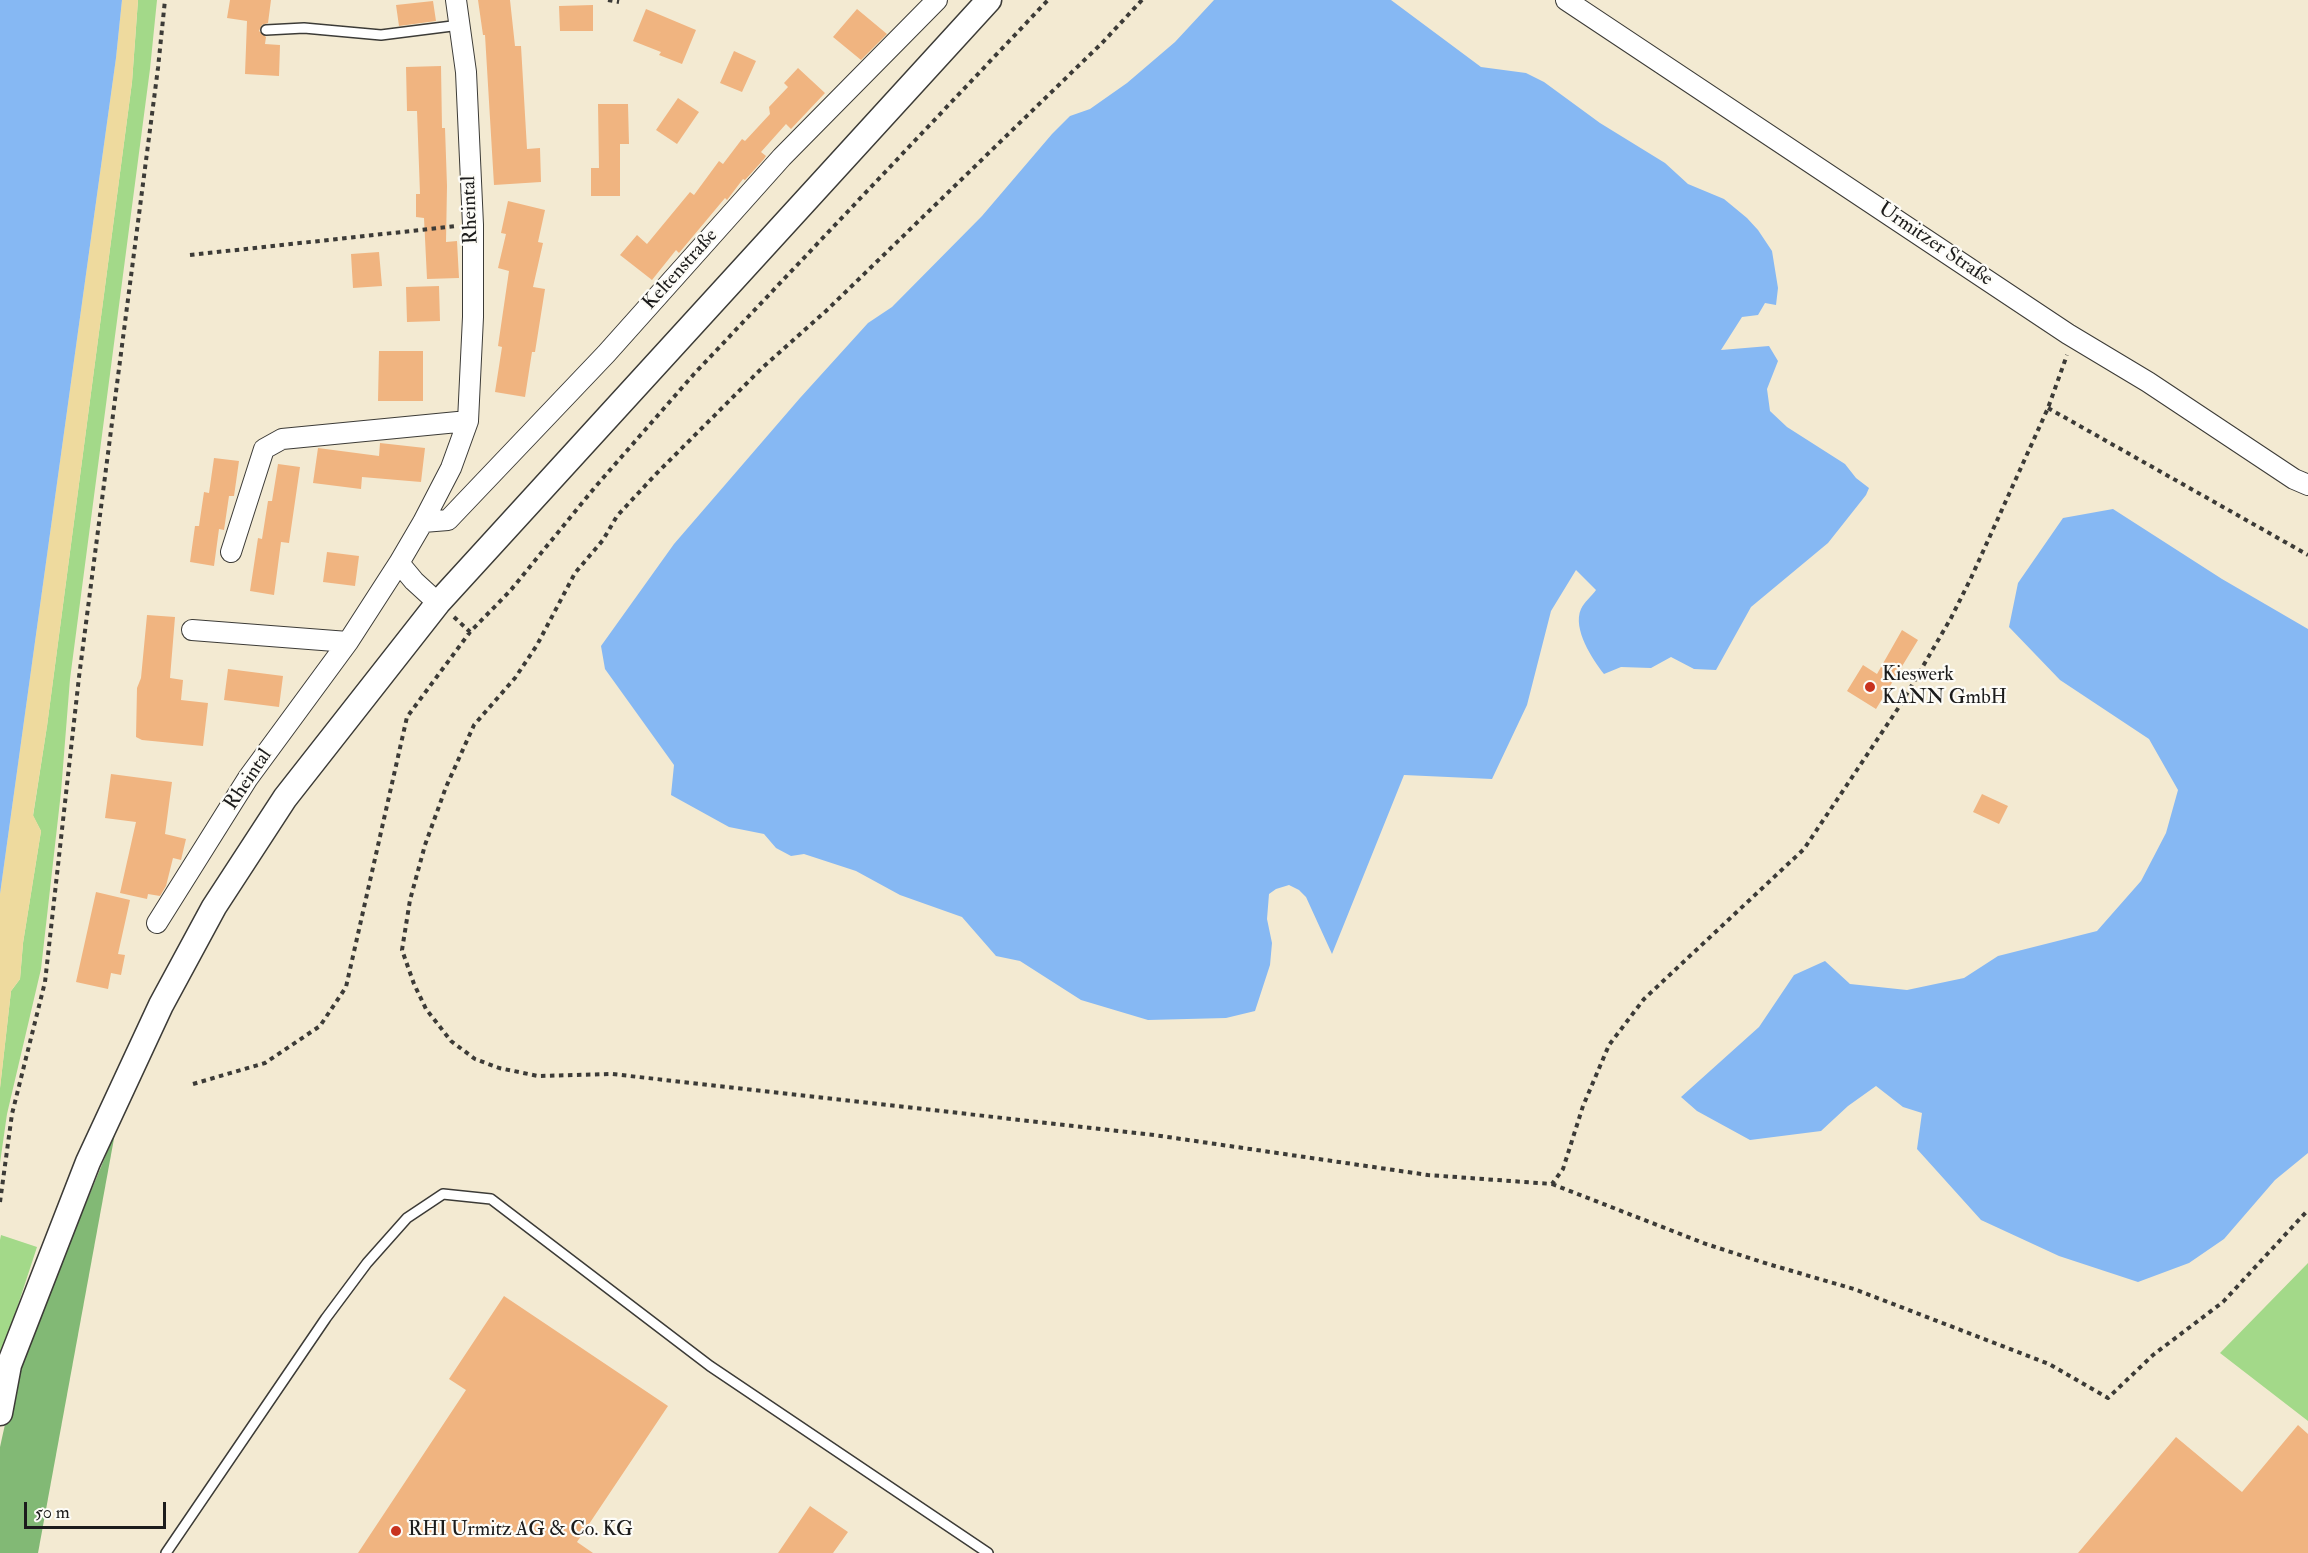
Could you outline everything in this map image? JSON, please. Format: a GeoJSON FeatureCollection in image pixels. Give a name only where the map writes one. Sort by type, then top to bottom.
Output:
{"type":"FeatureCollection","features":[{"type":"Feature","properties":{"kind":"street","name":"Rheintal"},"geometry":{"type":"LineString","coordinates":[[157,923],[248,778],[348,642],[399,563],[451,468],[468,422],[473,317],[473,225],[466,72],[456,0]]}},
{"type":"Feature","properties":{"kind":"street"},"geometry":{"type":"LineString","coordinates":[[0,1413],[9,1365],[88,1162],[161,1005],[203,927],[285,798],[438,603],[988,0]]}},
{"type":"Feature","properties":{"kind":"street","name":"Urmitzer Straße"},"geometry":{"type":"LineString","coordinates":[[1566,0],[2068,334],[2148,382],[2294,479],[2308,485]]}},
{"type":"Feature","properties":{"kind":"street","name":"Keltenstraße"},"geometry":{"type":"LineString","coordinates":[[423,522],[448,520],[606,354],[782,157],[935,2]]}},
{"type":"Feature","properties":{"kind":"street"},"geometry":{"type":"LineString","coordinates":[[231,552],[264,449],[282,439],[468,422]]}},
{"type":"Feature","properties":{"kind":"street"},"geometry":{"type":"LineString","coordinates":[[399,563],[414,582],[438,603]]}},
{"type":"Feature","properties":{"kind":"street"},"geometry":{"type":"LineString","coordinates":[[192,630],[348,642]]}},
{"type":"Feature","properties":{"kind":"lane"},"geometry":{"type":"LineString","coordinates":[[266,30],[304,28],[381,35],[460,26]]}},
{"type":"Feature","properties":{"kind":"lane"},"geometry":{"type":"LineString","coordinates":[[166,1553],[326,1318],[367,1263],[407,1218],[443,1194],[491,1199],[710,1366],[988,1553]]}},
{"type":"Feature","properties":{"kind":"path"},"geometry":{"type":"LineString","coordinates":[[0,1202],[12,1114],[45,982],[79,677],[165,0]]}},
{"type":"Feature","properties":{"kind":"path"},"geometry":{"type":"LineString","coordinates":[[608,0],[619,2]]}},
{"type":"Feature","properties":{"kind":"path"},"geometry":{"type":"LineString","coordinates":[[193,1084],[265,1063],[320,1026],[346,987],[407,717],[470,632],[510,591],[596,486],[694,374],[1048,0]]}},
{"type":"Feature","properties":{"kind":"path"},"geometry":{"type":"LineString","coordinates":[[1142,0],[1103,42],[826,311],[762,368],[617,516],[603,540],[575,573],[537,645],[514,678],[474,725],[446,787],[425,845],[410,900],[402,950],[426,1009],[451,1041],[475,1059],[499,1068],[538,1076],[612,1074],[1154,1135],[1428,1175],[1552,1184],[1706,1244],[1854,1289],[2049,1364],[2108,1398],[2153,1355],[2223,1302],[2308,1210]]}},
{"type":"Feature","properties":{"kind":"path"},"geometry":{"type":"LineString","coordinates":[[190,255],[473,225]]}},
{"type":"Feature","properties":{"kind":"path"},"geometry":{"type":"LineString","coordinates":[[1552,1184],[1563,1169],[1583,1106],[1609,1045],[1644,999],[1804,849],[1901,704],[1951,618],[1971,578],[2048,408],[2067,358],[2068,334]]}},
{"type":"Feature","properties":{"kind":"path"},"geometry":{"type":"LineString","coordinates":[[2048,408],[2308,555]]}},
{"type":"Feature","properties":{"kind":"path"},"geometry":{"type":"LineString","coordinates":[[438,603],[470,632]]}},
{"type":"Feature","properties":{"kind":"green space"},"geometry":{"type":"Polygon","coordinates":[[[138,0],[157,0],[150,69],[70,679],[61,792],[41,969],[7,1114],[0,1163],[0,1088],[11,991],[20,979],[23,943],[41,831],[33,816],[47,726],[132,82],[138,0]]]}},
{"type":"Feature","properties":{"kind":"green space"},"geometry":{"type":"Polygon","coordinates":[[[115,1133],[38,1553],[0,1553],[0,1447],[17,1370],[115,1133]]]}},
{"type":"Feature","properties":{"kind":"green space"},"geometry":{"type":"Polygon","coordinates":[[[1,1235],[37,1247],[0,1360],[0,1240],[1,1235]]]}},
{"type":"Feature","properties":{"kind":"green space"},"geometry":{"type":"Polygon","coordinates":[[[2308,1263],[2308,1421],[2220,1353],[2308,1263]]]}},
{"type":"Feature","properties":{"kind":"sand"},"geometry":{"type":"Polygon","coordinates":[[[122,0],[138,0],[132,82],[47,726],[33,815],[41,831],[23,943],[20,979],[11,991],[0,1088],[0,894],[116,58],[122,0]]]}},
{"type":"Feature","properties":{"kind":"water"},"geometry":{"type":"Polygon","coordinates":[[[0,0],[122,0],[116,58],[0,894],[0,0]]]}},
{"type":"Feature","properties":{"kind":"water"},"geometry":{"type":"Polygon","coordinates":[[[1214,0],[1391,0],[1481,67],[1526,73],[1544,82],[1600,123],[1665,163],[1688,184],[1724,199],[1747,218],[1772,251],[1778,288],[1776,305],[1765,303],[1758,315],[1742,317],[1721,350],[1769,346],[1778,361],[1767,389],[1770,411],[1787,427],[1845,464],[1856,478],[1869,488],[1828,543],[1751,607],[1716,670],[1694,669],[1671,657],[1651,668],[1621,667],[1604,674],[1585,644],[1579,626],[1581,609],[1596,590],[1576,570],[1551,611],[1527,705],[1492,779],[1404,775],[1332,954],[1306,897],[1289,885],[1276,889],[1269,894],[1267,919],[1272,943],[1270,965],[1255,1011],[1226,1018],[1148,1020],[1081,1000],[1020,961],[996,956],[962,917],[900,895],[856,871],[804,854],[791,856],[776,848],[764,834],[729,827],[671,795],[674,765],[605,669],[601,646],[674,544],[868,323],[892,307],[982,216],[1070,116],[1090,109],[1127,83],[1175,42],[1214,0]]]}},
{"type":"Feature","properties":{"kind":"water"},"geometry":{"type":"Polygon","coordinates":[[[2113,509],[2222,579],[2308,629],[2308,1153],[2275,1180],[2224,1239],[2189,1263],[2138,1282],[2059,1256],[1981,1220],[1917,1149],[1922,1113],[1903,1107],[1876,1086],[1848,1106],[1821,1131],[1750,1140],[1697,1111],[1681,1097],[1759,1027],[1794,975],[1825,961],[1850,984],[1907,990],[1964,978],[1998,956],[2097,931],[2141,881],[2166,833],[2178,790],[2149,739],[2060,680],[2009,627],[2018,583],[2063,518],[2113,509]]]}},
{"type":"Feature","properties":{"kind":"building"},"geometry":{"type":"Polygon","coordinates":[[[230,0],[271,0],[268,23],[262,25],[259,31],[266,37],[265,44],[280,45],[279,76],[245,74],[247,21],[227,18],[230,0]]]}},
{"type":"Feature","properties":{"kind":"building"},"geometry":{"type":"Polygon","coordinates":[[[478,0],[510,0],[515,46],[521,46],[527,149],[540,148],[541,182],[494,185],[485,35],[483,35],[478,0]]]}},
{"type":"Feature","properties":{"kind":"building"},"geometry":{"type":"Polygon","coordinates":[[[433,1],[436,21],[399,26],[396,5],[433,1]]]}},
{"type":"Feature","properties":{"kind":"building"},"geometry":{"type":"Polygon","coordinates":[[[593,5],[593,31],[560,31],[559,6],[593,5]]]}},
{"type":"Feature","properties":{"kind":"building"},"geometry":{"type":"Polygon","coordinates":[[[646,9],[696,30],[682,64],[659,55],[661,52],[633,41],[646,9]]]}},
{"type":"Feature","properties":{"kind":"building"},"geometry":{"type":"Polygon","coordinates":[[[857,9],[887,34],[861,60],[833,37],[857,9]]]}},
{"type":"Feature","properties":{"kind":"building"},"geometry":{"type":"Polygon","coordinates":[[[734,51],[756,61],[742,92],[720,83],[734,51]]]}},
{"type":"Feature","properties":{"kind":"building"},"geometry":{"type":"Polygon","coordinates":[[[441,66],[442,128],[445,128],[447,186],[446,242],[457,241],[459,278],[427,279],[424,218],[416,217],[416,194],[420,194],[417,111],[407,111],[406,67],[441,66]]]}},
{"type":"Feature","properties":{"kind":"building"},"geometry":{"type":"Polygon","coordinates":[[[798,68],[825,93],[791,129],[786,124],[761,152],[766,156],[764,159],[745,180],[743,179],[727,200],[725,198],[679,253],[676,250],[652,280],[620,255],[637,235],[647,244],[690,192],[694,195],[719,161],[723,164],[742,139],[745,141],[770,114],[769,107],[788,87],[784,83],[798,68]]]}},
{"type":"Feature","properties":{"kind":"building"},"geometry":{"type":"Polygon","coordinates":[[[678,98],[699,112],[677,144],[656,130],[678,98]]]}},
{"type":"Feature","properties":{"kind":"building"},"geometry":{"type":"Polygon","coordinates":[[[598,104],[628,104],[629,144],[620,144],[620,196],[591,196],[591,168],[599,168],[598,104]]]}},
{"type":"Feature","properties":{"kind":"building"},"geometry":{"type":"Polygon","coordinates":[[[508,201],[545,210],[538,242],[543,243],[533,287],[545,289],[525,397],[495,392],[502,347],[498,346],[509,271],[498,268],[506,234],[501,233],[508,201]]]}},
{"type":"Feature","properties":{"kind":"building"},"geometry":{"type":"Polygon","coordinates":[[[379,252],[382,286],[353,288],[351,254],[379,252]]]}},
{"type":"Feature","properties":{"kind":"building"},"geometry":{"type":"Polygon","coordinates":[[[439,286],[440,321],[407,322],[406,287],[439,286]]]}},
{"type":"Feature","properties":{"kind":"building"},"geometry":{"type":"Polygon","coordinates":[[[379,351],[423,351],[423,401],[378,401],[379,351]]]}},
{"type":"Feature","properties":{"kind":"building"},"geometry":{"type":"Polygon","coordinates":[[[380,443],[425,448],[421,482],[362,477],[361,489],[313,483],[318,448],[379,456],[380,443]]]}},
{"type":"Feature","properties":{"kind":"building"},"geometry":{"type":"Polygon","coordinates":[[[214,458],[239,461],[234,496],[229,496],[224,530],[219,529],[214,566],[190,562],[195,526],[199,526],[204,492],[209,493],[214,458]]]}},
{"type":"Feature","properties":{"kind":"building"},"geometry":{"type":"Polygon","coordinates":[[[278,464],[300,467],[289,543],[281,542],[274,595],[250,591],[258,538],[262,539],[268,501],[272,501],[278,464]]]}},
{"type":"Feature","properties":{"kind":"building"},"geometry":{"type":"Polygon","coordinates":[[[327,552],[359,556],[355,586],[323,582],[327,552]]]}},
{"type":"Feature","properties":{"kind":"building"},"geometry":{"type":"Polygon","coordinates":[[[147,615],[175,617],[170,678],[183,680],[181,700],[208,703],[203,746],[142,740],[136,737],[137,688],[141,678],[147,615]]]}},
{"type":"Feature","properties":{"kind":"building"},"geometry":{"type":"Polygon","coordinates":[[[1902,630],[1918,640],[1876,709],[1847,691],[1863,665],[1877,674],[1902,630]]]}},
{"type":"Feature","properties":{"kind":"building"},"geometry":{"type":"Polygon","coordinates":[[[228,669],[283,676],[279,707],[224,700],[228,669]]]}},
{"type":"Feature","properties":{"kind":"building"},"geometry":{"type":"Polygon","coordinates":[[[111,774],[172,782],[165,834],[186,839],[181,860],[173,858],[166,886],[160,896],[148,894],[147,899],[120,893],[136,822],[105,818],[111,774]]]}},
{"type":"Feature","properties":{"kind":"building"},"geometry":{"type":"Polygon","coordinates":[[[1982,794],[2008,806],[1999,824],[1973,812],[1982,794]]]}},
{"type":"Feature","properties":{"kind":"building"},"geometry":{"type":"Polygon","coordinates":[[[96,892],[130,900],[118,954],[125,955],[121,975],[111,973],[108,989],[76,982],[96,892]]]}},
{"type":"Feature","properties":{"kind":"building"},"geometry":{"type":"Polygon","coordinates":[[[504,1296],[668,1406],[577,1542],[593,1553],[358,1553],[466,1390],[449,1379],[504,1296]]]}},
{"type":"Feature","properties":{"kind":"building"},"geometry":{"type":"Polygon","coordinates":[[[2298,1425],[2308,1434],[2308,1553],[2078,1553],[2176,1437],[2242,1492],[2298,1425]]]}},
{"type":"Feature","properties":{"kind":"building"},"geometry":{"type":"Polygon","coordinates":[[[810,1506],[848,1532],[833,1553],[778,1553],[810,1506]]]}},
{"type":"Feature","properties":{"kind":"place","name":"Kieswerk KANN GmbH"},"geometry":{"type":"Point","coordinates":[1870,687]}},
{"type":"Feature","properties":{"kind":"place","name":"RHI Urmitz AG & Co. KG"},"geometry":{"type":"Point","coordinates":[396,1531]}}]}
